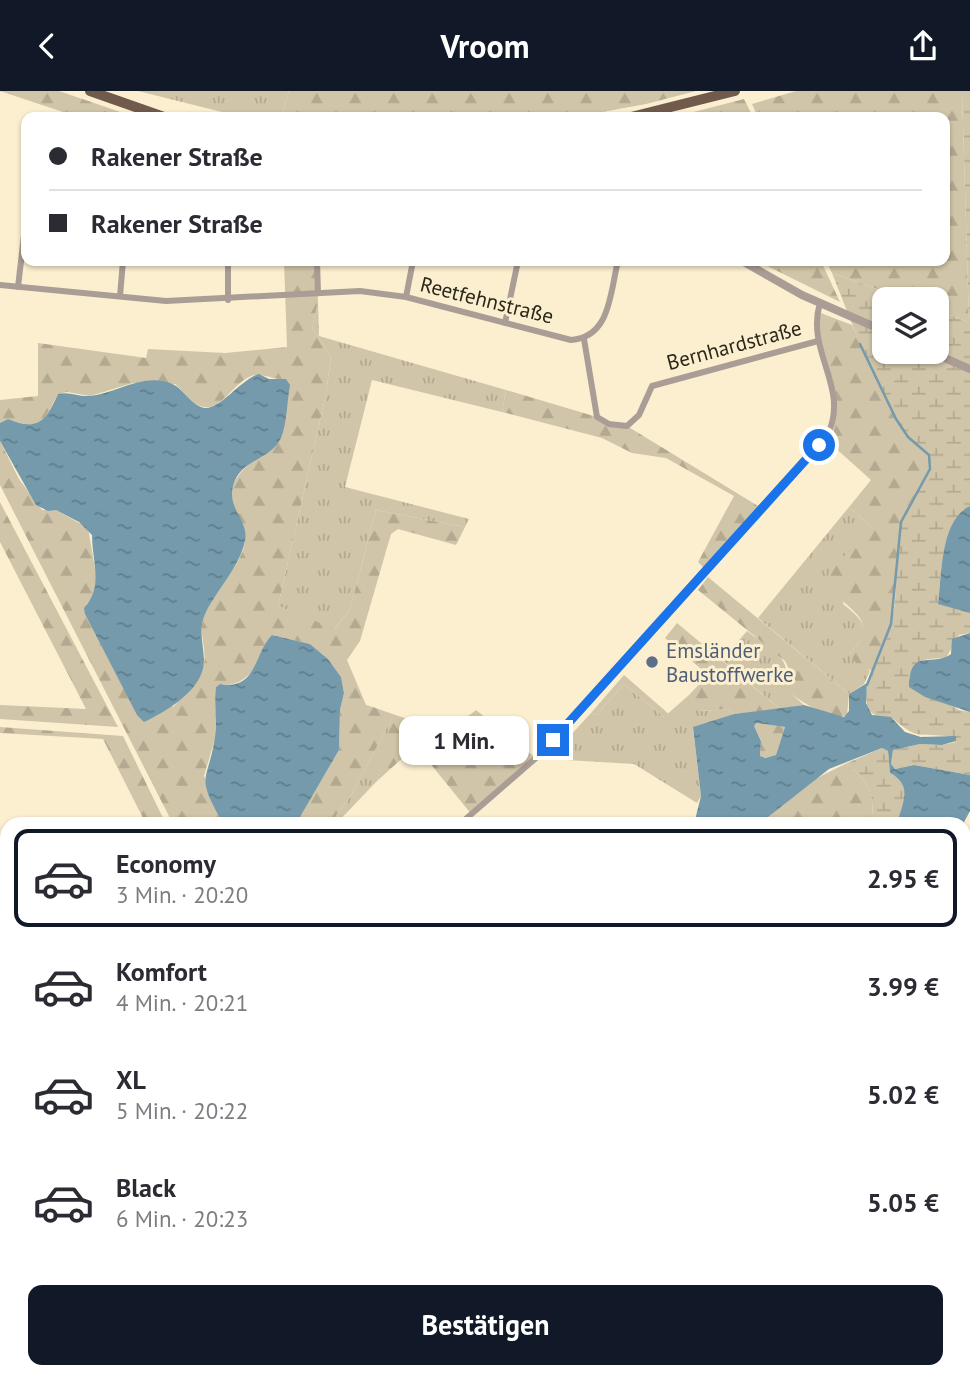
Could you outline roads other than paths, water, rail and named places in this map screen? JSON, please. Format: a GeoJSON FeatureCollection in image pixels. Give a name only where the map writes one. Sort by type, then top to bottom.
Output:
{"type":"FeatureCollection","features":[{"type":"Feature","properties":{"kind":"main road"},"geometry":{"type":"LineString","coordinates":[[90,91],[150,112]]}},
{"type":"Feature","properties":{"kind":"main road"},"geometry":{"type":"LineString","coordinates":[[659,112],[735,91]]}},
{"type":"Feature","properties":{"kind":"street"},"geometry":{"type":"LineString","coordinates":[[18,286],[21,260]]}},
{"type":"Feature","properties":{"kind":"street"},"geometry":{"type":"LineString","coordinates":[[120,296],[123,266]]}},
{"type":"Feature","properties":{"kind":"street"},"geometry":{"type":"LineString","coordinates":[[228,266],[228,300]]}},
{"type":"Feature","properties":{"kind":"street"},"geometry":{"type":"LineString","coordinates":[[317,266],[318,293]]}},
{"type":"Feature","properties":{"kind":"street"},"geometry":{"type":"LineString","coordinates":[[406,297],[412,266]]}},
{"type":"Feature","properties":{"kind":"street"},"geometry":{"type":"LineString","coordinates":[[505,323],[517,266]]}},
{"type":"Feature","properties":{"kind":"street"},"geometry":{"type":"LineString","coordinates":[[584,339],[601,326],[617,266]]}},
{"type":"Feature","properties":{"kind":"street"},"geometry":{"type":"LineString","coordinates":[[750,266],[820,303],[872,326]]}},
{"type":"Feature","properties":{"kind":"street","name":"Reetfehnstraße"},"geometry":{"type":"LineString","coordinates":[[0,285],[166,301],[228,300],[360,291],[406,297],[571,340],[584,339]]}},
{"type":"Feature","properties":{"kind":"street"},"geometry":{"type":"LineString","coordinates":[[468,817],[536,758],[827,436],[834,421],[836,403],[815,325],[820,303]]}},
{"type":"Feature","properties":{"kind":"street","name":"Bernhardstraße"},"geometry":{"type":"LineString","coordinates":[[584,339],[597,417],[609,424],[627,426],[639,415],[652,386],[818,341]]}},
{"type":"Feature","properties":{"kind":"street"},"geometry":{"type":"LineString","coordinates":[[949,360],[970,369]]}},
{"type":"Feature","properties":{"kind":"water"},"geometry":{"type":"Polygon","coordinates":[[[259,374],[269,379],[286,379],[290,385],[283,432],[270,451],[242,470],[233,486],[233,501],[244,527],[245,541],[238,560],[202,624],[203,670],[183,698],[144,722],[137,715],[85,614],[84,608],[94,592],[96,574],[92,535],[79,522],[56,510],[48,511],[36,505],[0,441],[0,423],[8,419],[27,424],[40,421],[58,394],[90,396],[149,381],[175,385],[200,407],[211,407],[259,374]]]}},
{"type":"Feature","properties":{"kind":"water"},"geometry":{"type":"Polygon","coordinates":[[[970,506],[970,613],[938,604],[948,536],[960,513],[970,506]]]}},
{"type":"Feature","properties":{"kind":"water"},"geometry":{"type":"Polygon","coordinates":[[[970,633],[970,712],[925,697],[909,687],[910,674],[918,662],[944,658],[951,654],[952,639],[970,633]]]}},
{"type":"Feature","properties":{"kind":"water"},"geometry":{"type":"Polygon","coordinates":[[[272,635],[310,644],[328,659],[341,677],[344,693],[340,710],[339,750],[300,817],[220,817],[206,785],[215,737],[216,687],[220,684],[232,685],[241,682],[248,676],[272,635]]]}},
{"type":"Feature","properties":{"kind":"water"},"geometry":{"type":"Polygon","coordinates":[[[867,683],[866,703],[872,715],[891,717],[905,732],[921,737],[956,736],[956,741],[942,745],[920,744],[893,750],[891,764],[895,769],[914,765],[970,775],[970,811],[967,817],[899,817],[904,789],[902,783],[890,773],[888,751],[882,748],[829,769],[768,817],[696,817],[701,796],[693,727],[734,714],[804,705],[844,717],[849,711],[849,694],[867,683]],[[756,723],[754,726],[761,741],[760,756],[765,758],[776,755],[785,727],[756,723]]]}},
{"type":"Feature","properties":{"kind":"waterway"},"geometry":{"type":"LineString","coordinates":[[860,344],[896,419],[908,437],[929,455],[930,469],[901,522],[891,624],[867,685]]}},
{"type":"Feature","properties":{"kind":"place","name":"Emsländer Baustoffwerke"},"geometry":{"type":"Point","coordinates":[652,662]}}]}
